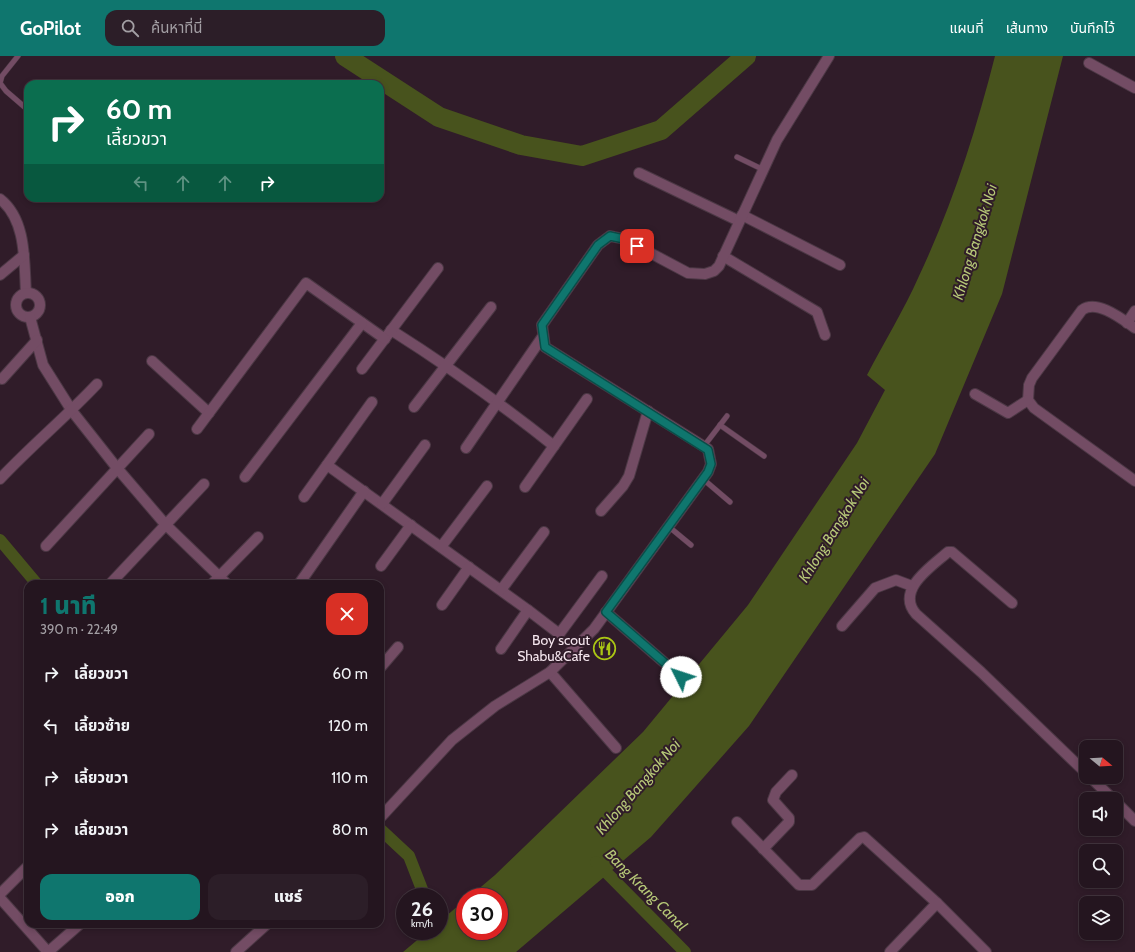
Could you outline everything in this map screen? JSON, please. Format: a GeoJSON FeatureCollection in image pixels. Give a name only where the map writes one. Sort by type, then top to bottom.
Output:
{"type":"FeatureCollection","features":[{"type":"Feature","properties":{"kind":"street"},"geometry":{"type":"LineString","coordinates":[[384,814],[452,740],[495,706],[550,672],[594,629],[708,472],[711,464],[708,450],[704,446],[545,347],[542,325],[598,245],[610,236],[624,239],[688,273],[704,274],[714,271],[723,256],[778,140],[829,56]]}},
{"type":"Feature","properties":{"kind":"street"},"geometry":{"type":"LineString","coordinates":[[1089,63],[1135,88]]}},
{"type":"Feature","properties":{"kind":"street"},"geometry":{"type":"LineString","coordinates":[[639,173],[741,218],[840,265]]}},
{"type":"Feature","properties":{"kind":"street"},"geometry":{"type":"LineString","coordinates":[[0,199],[16,220],[24,255],[26,293]]}},
{"type":"Feature","properties":{"kind":"street"},"geometry":{"type":"LineString","coordinates":[[0,275],[24,255]]}},
{"type":"Feature","properties":{"kind":"street"},"geometry":{"type":"LineString","coordinates":[[723,256],[818,312],[825,335]]}},
{"type":"Feature","properties":{"kind":"street"},"geometry":{"type":"LineString","coordinates":[[362,369],[438,268]]}},
{"type":"Feature","properties":{"kind":"street"},"geometry":{"type":"LineString","coordinates":[[197,429],[306,284],[385,339]]}},
{"type":"Feature","properties":{"kind":"street"},"geometry":{"type":"LineString","coordinates":[[26,293],[35,295],[40,303],[38,312],[30,317],[21,315],[16,307],[18,298],[26,293]]}},
{"type":"Feature","properties":{"kind":"street"},"geometry":{"type":"LineString","coordinates":[[1135,311],[1131,325],[1098,307],[1091,306],[1082,310],[1032,378],[1029,385],[1028,400],[1034,408],[1135,481]]}},
{"type":"Feature","properties":{"kind":"street"},"geometry":{"type":"LineString","coordinates":[[414,407],[491,307]]}},
{"type":"Feature","properties":{"kind":"street"},"geometry":{"type":"LineString","coordinates":[[30,317],[43,365],[72,411],[117,468],[165,524],[223,580]]}},
{"type":"Feature","properties":{"kind":"street"},"geometry":{"type":"LineString","coordinates":[[245,477],[362,323]]}},
{"type":"Feature","properties":{"kind":"street"},"geometry":{"type":"LineString","coordinates":[[391,330],[446,365],[498,401],[554,446]]}},
{"type":"Feature","properties":{"kind":"street"},"geometry":{"type":"LineString","coordinates":[[466,448],[543,336]]}},
{"type":"Feature","properties":{"kind":"street"},"geometry":{"type":"LineString","coordinates":[[2,379],[37,340]]}},
{"type":"Feature","properties":{"kind":"street"},"geometry":{"type":"LineString","coordinates":[[152,361],[209,412]]}},
{"type":"Feature","properties":{"kind":"street"},"geometry":{"type":"LineString","coordinates":[[0,479],[29,448],[72,411],[97,384]]}},
{"type":"Feature","properties":{"kind":"street"},"geometry":{"type":"LineString","coordinates":[[975,394],[1008,413],[1028,400]]}},
{"type":"Feature","properties":{"kind":"street"},"geometry":{"type":"LineString","coordinates":[[525,486],[587,399]]}},
{"type":"Feature","properties":{"kind":"street"},"geometry":{"type":"LineString","coordinates":[[304,497],[372,402]]}},
{"type":"Feature","properties":{"kind":"street"},"geometry":{"type":"LineString","coordinates":[[601,511],[623,486],[629,476],[648,411]]}},
{"type":"Feature","properties":{"kind":"street"},"geometry":{"type":"LineString","coordinates":[[46,546],[149,434]]}},
{"type":"Feature","properties":{"kind":"street"},"geometry":{"type":"LineString","coordinates":[[382,504],[425,445]]}},
{"type":"Feature","properties":{"kind":"street"},"geometry":{"type":"LineString","coordinates":[[327,465],[501,590],[559,634],[602,576]]}},
{"type":"Feature","properties":{"kind":"street"},"geometry":{"type":"LineString","coordinates":[[114,580],[204,484]]}},
{"type":"Feature","properties":{"kind":"street"},"geometry":{"type":"LineString","coordinates":[[441,547],[486,486]]}},
{"type":"Feature","properties":{"kind":"street"},"geometry":{"type":"LineString","coordinates":[[302,580],[364,491]]}},
{"type":"Feature","properties":{"kind":"street"},"geometry":{"type":"LineString","coordinates":[[381,566],[411,525]]}},
{"type":"Feature","properties":{"kind":"street"},"geometry":{"type":"LineString","coordinates":[[501,590],[544,532]]}},
{"type":"Feature","properties":{"kind":"street"},"geometry":{"type":"LineString","coordinates":[[216,580],[258,537]]}},
{"type":"Feature","properties":{"kind":"street"},"geometry":{"type":"LineString","coordinates":[[1012,603],[952,552],[948,552],[926,571],[912,586],[910,603],[916,614],[981,672],[1079,766]]}},
{"type":"Feature","properties":{"kind":"street"},"geometry":{"type":"LineString","coordinates":[[442,605],[469,567]]}},
{"type":"Feature","properties":{"kind":"street"},"geometry":{"type":"LineString","coordinates":[[842,626],[875,588],[896,580],[912,586]]}},
{"type":"Feature","properties":{"kind":"street"},"geometry":{"type":"LineString","coordinates":[[501,649],[528,610]]}},
{"type":"Feature","properties":{"kind":"street"},"geometry":{"type":"LineString","coordinates":[[606,612],[681,677]]}},
{"type":"Feature","properties":{"kind":"street"},"geometry":{"type":"LineString","coordinates":[[384,663],[398,647]]}},
{"type":"Feature","properties":{"kind":"street"},"geometry":{"type":"LineString","coordinates":[[550,672],[616,748]]}},
{"type":"Feature","properties":{"kind":"street"},"geometry":{"type":"LineString","coordinates":[[764,849],[789,822],[789,818],[773,800],[776,792],[792,776]]}},
{"type":"Feature","properties":{"kind":"street"},"geometry":{"type":"LineString","coordinates":[[1097,784],[1106,792]]}},
{"type":"Feature","properties":{"kind":"street"},"geometry":{"type":"LineString","coordinates":[[1123,809],[1135,821]]}},
{"type":"Feature","properties":{"kind":"street"},"geometry":{"type":"LineString","coordinates":[[738,822],[797,884],[809,886],[860,838],[864,837],[937,903],[986,952]]}},
{"type":"Feature","properties":{"kind":"street"},"geometry":{"type":"LineString","coordinates":[[0,894],[24,870]]}},
{"type":"Feature","properties":{"kind":"street"},"geometry":{"type":"LineString","coordinates":[[0,898],[24,925]]}},
{"type":"Feature","properties":{"kind":"street"},"geometry":{"type":"LineString","coordinates":[[890,952],[937,903]]}},
{"type":"Feature","properties":{"kind":"street"},"geometry":{"type":"LineString","coordinates":[[27,928],[48,952],[75,928]]}},
{"type":"Feature","properties":{"kind":"street"},"geometry":{"type":"LineString","coordinates":[[236,952],[263,928]]}},
{"type":"Feature","properties":{"kind":"lane"},"geometry":{"type":"LineString","coordinates":[[18,56],[2,76],[0,83],[6,92],[24,107]]}},
{"type":"Feature","properties":{"kind":"lane"},"geometry":{"type":"LineString","coordinates":[[737,156],[764,170]]}},
{"type":"Feature","properties":{"kind":"lane"},"geometry":{"type":"LineString","coordinates":[[704,446],[727,416]]}},
{"type":"Feature","properties":{"kind":"lane"},"geometry":{"type":"LineString","coordinates":[[720,425],[764,456]]}},
{"type":"Feature","properties":{"kind":"lane"},"geometry":{"type":"LineString","coordinates":[[703,479],[730,502]]}},
{"type":"Feature","properties":{"kind":"lane"},"geometry":{"type":"LineString","coordinates":[[668,526],[691,545]]}},
{"type":"Feature","properties":{"kind":"shaded area"},"geometry":{"type":"Polygon","coordinates":[[[995,56],[1063,56],[1002,294],[935,454],[749,726],[651,837],[516,952],[403,952],[417,940],[448,940],[448,914],[456,908],[456,940],[508,940],[508,888],[480,888],[495,875],[643,732],[748,605],[857,443],[885,390],[867,375],[913,289],[931,250],[953,195],[980,112],[995,56]]]}},
{"type":"Feature","properties":{"kind":"waterway"},"geometry":{"type":"LineString","coordinates":[[345,56],[382,80]]}},
{"type":"Feature","properties":{"kind":"waterway"},"geometry":{"type":"LineString","coordinates":[[384,81],[439,117],[521,145],[582,156],[661,130],[746,56]]}},
{"type":"Feature","properties":{"kind":"waterway"},"geometry":{"type":"LineString","coordinates":[[0,540],[34,580]]}},
{"type":"Feature","properties":{"kind":"waterway"},"geometry":{"type":"LineString","coordinates":[[384,833],[409,856],[421,888]]}},
{"type":"Feature","properties":{"kind":"waterway","name":"Bang Krang Canal"},"geometry":{"type":"LineString","coordinates":[[596,862],[685,952]]}},
{"type":"Feature","properties":{"kind":"place","name":"Boy scout Shabu&Cafe"},"geometry":{"type":"Point","coordinates":[605,648]}},
{"type":"Feature","properties":{"kind":"route"},"geometry":{"type":"LineString","coordinates":[[637,246],[624,239],[610,236],[598,245],[542,325],[545,347],[700,443],[708,450],[711,464],[708,472],[606,612],[681,677]]}},
{"type":"Feature","properties":{"kind":"water label","name":"Khlong Bangkok Noi"},"geometry":{"type":"Point","coordinates":[975,242]}},
{"type":"Feature","properties":{"kind":"water label","name":"Khlong Bangkok Noi"},"geometry":{"type":"Point","coordinates":[834,530]}},
{"type":"Feature","properties":{"kind":"water label","name":"Khlong Bangkok Noi"},"geometry":{"type":"Point","coordinates":[638,787]}}]}
